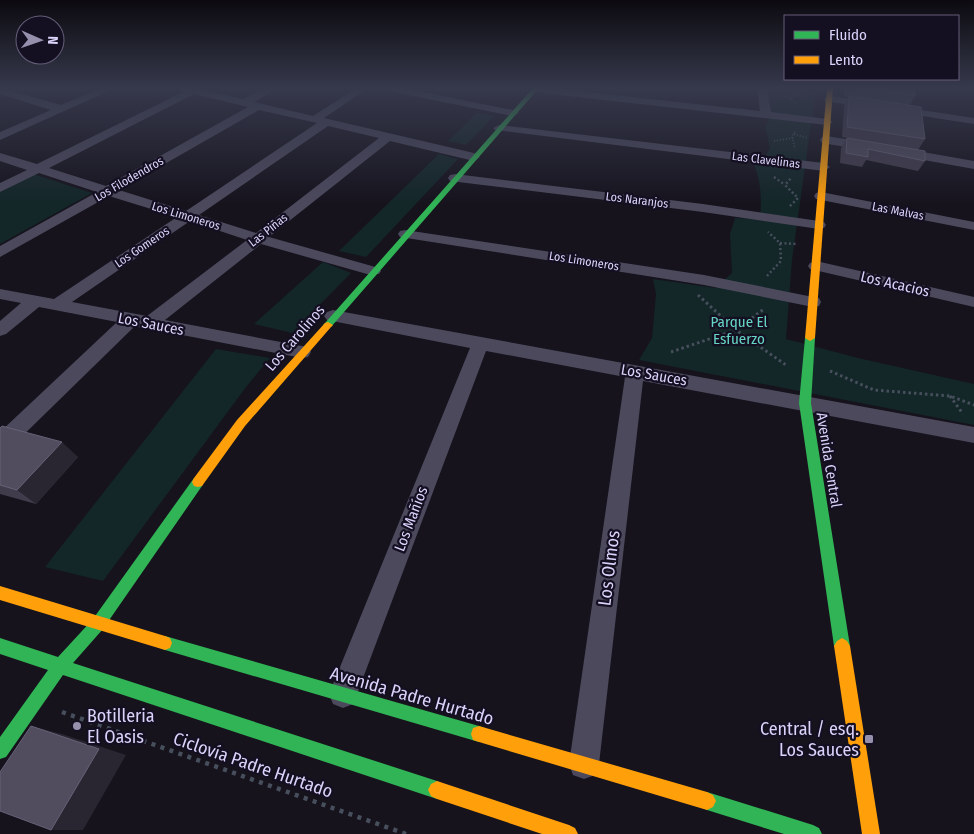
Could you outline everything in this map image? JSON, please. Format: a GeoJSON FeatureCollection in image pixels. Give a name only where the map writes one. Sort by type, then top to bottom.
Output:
{"type":"FeatureCollection","features":[{"type":"Feature","properties":{"kind":"main road","name":"Avenida Central"},"geometry":{"type":"LineString","coordinates":[[827,127],[805,403],[871,834]]}},
{"type":"Feature","properties":{"kind":"main road","name":"Los Carolinos"},"geometry":{"type":"LineString","coordinates":[[0,751],[34,702],[98,624],[241,424],[333,316],[499,128]]}},
{"type":"Feature","properties":{"kind":"main road","name":"Avenida Padre Hurtado"},"geometry":{"type":"LineString","coordinates":[[0,593],[98,624],[584,764],[813,834]]}},
{"type":"Feature","properties":{"kind":"main road"},"geometry":{"type":"LineString","coordinates":[[0,646],[569,834]]}},
{"type":"Feature","properties":{"kind":"street"},"geometry":{"type":"LineString","coordinates":[[0,136],[21,127]]}},
{"type":"Feature","properties":{"kind":"street"},"geometry":{"type":"LineString","coordinates":[[0,188],[118,127]]}},
{"type":"Feature","properties":{"kind":"street","name":"Los Filodendros"},"geometry":{"type":"LineString","coordinates":[[0,252],[221,127]]}},
{"type":"Feature","properties":{"kind":"street","name":"Los Gomeros"},"geometry":{"type":"LineString","coordinates":[[57,305],[188,216],[313,127]]}},
{"type":"Feature","properties":{"kind":"street"},"geometry":{"type":"LineString","coordinates":[[347,127],[474,157]]}},
{"type":"Feature","properties":{"kind":"street","name":"Las Clavelinas"},"geometry":{"type":"LineString","coordinates":[[499,128],[824,167]]}},
{"type":"Feature","properties":{"kind":"street","name":"Las Piñas"},"geometry":{"type":"LineString","coordinates":[[0,445],[139,322],[257,238],[388,136]]}},
{"type":"Feature","properties":{"kind":"street"},"geometry":{"type":"LineString","coordinates":[[826,140],[974,165]]}},
{"type":"Feature","properties":{"kind":"street","name":"Los Limoneros"},"geometry":{"type":"LineString","coordinates":[[0,157],[257,238],[373,271]]}},
{"type":"Feature","properties":{"kind":"street","name":"Los Naranjos"},"geometry":{"type":"LineString","coordinates":[[456,178],[819,225]]}},
{"type":"Feature","properties":{"kind":"street","name":"Las Malvas"},"geometry":{"type":"LineString","coordinates":[[821,196],[974,226]]}},
{"type":"Feature","properties":{"kind":"street","name":"Los Limoneros"},"geometry":{"type":"LineString","coordinates":[[406,234],[676,275],[756,290]]}},
{"type":"Feature","properties":{"kind":"street","name":"Los Acacios"},"geometry":{"type":"LineString","coordinates":[[816,266],[974,302]]}},
{"type":"Feature","properties":{"kind":"street"},"geometry":{"type":"LineString","coordinates":[[756,290],[813,302]]}},
{"type":"Feature","properties":{"kind":"street","name":"Los Sauces"},"geometry":{"type":"LineString","coordinates":[[0,294],[302,352]]}},
{"type":"Feature","properties":{"kind":"street"},"geometry":{"type":"LineString","coordinates":[[0,330],[35,301]]}},
{"type":"Feature","properties":{"kind":"street","name":"Los Sauces"},"geometry":{"type":"LineString","coordinates":[[333,316],[974,434]]}},
{"type":"Feature","properties":{"kind":"street","name":"Los Mañíos"},"geometry":{"type":"LineString","coordinates":[[343,694],[480,344]]}},
{"type":"Feature","properties":{"kind":"street","name":"Los Olmos"},"geometry":{"type":"LineString","coordinates":[[584,764],[635,372]]}},
{"type":"Feature","properties":{"kind":"path"},"geometry":{"type":"LineString","coordinates":[[778,219],[798,198],[785,185],[796,163],[797,157],[792,136],[798,127]]}},
{"type":"Feature","properties":{"kind":"path"},"geometry":{"type":"LineString","coordinates":[[774,141],[793,138]]}},
{"type":"Feature","properties":{"kind":"path"},"geometry":{"type":"LineString","coordinates":[[750,215],[780,243],[781,261],[756,290]]}},
{"type":"Feature","properties":{"kind":"path"},"geometry":{"type":"LineString","coordinates":[[676,275],[736,330],[807,380]]}},
{"type":"Feature","properties":{"kind":"path"},"geometry":{"type":"LineString","coordinates":[[671,352],[736,330],[783,295]]}},
{"type":"Feature","properties":{"kind":"path"},"geometry":{"type":"LineString","coordinates":[[808,361],[874,390],[950,396],[974,406]]}},
{"type":"Feature","properties":{"kind":"path","name":"Ciclovía Padre Hurtado"},"geometry":{"type":"LineString","coordinates":[[34,702],[406,834]]}},
{"type":"Feature","properties":{"kind":"green space"},"geometry":{"type":"Polygon","coordinates":[[[463,127],[483,127],[466,145],[448,141],[463,127]]]}},
{"type":"Feature","properties":{"kind":"green space","name":"Parque El Esfuerzo"},"geometry":{"type":"Polygon","coordinates":[[[765,127],[811,127],[792,260],[786,339],[858,358],[974,384],[974,425],[639,360],[652,338],[656,294],[653,279],[716,288],[732,273],[730,234],[735,218],[760,219],[760,191],[754,164],[764,159],[770,148],[765,127]]]}},
{"type":"Feature","properties":{"kind":"green space"},"geometry":{"type":"Polygon","coordinates":[[[439,154],[458,159],[366,257],[339,251],[439,154]]]}},
{"type":"Feature","properties":{"kind":"green space"},"geometry":{"type":"Polygon","coordinates":[[[30,173],[92,193],[0,244],[0,189],[30,173]]]}},
{"type":"Feature","properties":{"kind":"green space"},"geometry":{"type":"Polygon","coordinates":[[[323,262],[351,273],[292,333],[254,324],[323,262]]]}},
{"type":"Feature","properties":{"kind":"green space"},"geometry":{"type":"Polygon","coordinates":[[[216,349],[270,358],[246,387],[103,581],[45,567],[216,349]]]}},
{"type":"Feature","properties":{"kind":"building"},"geometry":{"type":"Polygon","coordinates":[[[847,127],[923,127],[925,139],[847,127]]]}},
{"type":"Feature","properties":{"kind":"building"},"geometry":{"type":"Polygon","coordinates":[[[847,138],[925,151],[925,161],[868,149],[868,157],[846,153],[847,138]]]}},
{"type":"Feature","properties":{"kind":"building"},"geometry":{"type":"Polygon","coordinates":[[[2,426],[62,442],[17,490],[0,485],[0,428],[2,426]]]}},
{"type":"Feature","properties":{"kind":"building"},"geometry":{"type":"Polygon","coordinates":[[[31,726],[99,749],[51,830],[0,811],[0,772],[31,726]]]}},
{"type":"Feature","properties":{"kind":"traffic: fast"},"geometry":{"type":"LineString","coordinates":[[328,325],[502,127]]}},
{"type":"Feature","properties":{"kind":"traffic: fast"},"geometry":{"type":"LineString","coordinates":[[810,338],[805,403],[842,646]]}},
{"type":"Feature","properties":{"kind":"traffic: fast"},"geometry":{"type":"LineString","coordinates":[[0,751],[61,665],[98,624],[198,482]]}},
{"type":"Feature","properties":{"kind":"traffic: fast"},"geometry":{"type":"LineString","coordinates":[[165,643],[479,734]]}},
{"type":"Feature","properties":{"kind":"traffic: fast"},"geometry":{"type":"LineString","coordinates":[[0,646],[437,790]]}},
{"type":"Feature","properties":{"kind":"traffic: fast"},"geometry":{"type":"LineString","coordinates":[[707,801],[813,834]]}},
{"type":"Feature","properties":{"kind":"traffic: slow"},"geometry":{"type":"LineString","coordinates":[[810,338],[827,127]]}},
{"type":"Feature","properties":{"kind":"traffic: slow"},"geometry":{"type":"LineString","coordinates":[[198,482],[241,423],[328,325]]}},
{"type":"Feature","properties":{"kind":"traffic: slow"},"geometry":{"type":"LineString","coordinates":[[0,593],[165,643]]}},
{"type":"Feature","properties":{"kind":"traffic: slow"},"geometry":{"type":"LineString","coordinates":[[842,646],[871,834]]}},
{"type":"Feature","properties":{"kind":"traffic: slow"},"geometry":{"type":"LineString","coordinates":[[479,734],[707,801]]}},
{"type":"Feature","properties":{"kind":"traffic: slow"},"geometry":{"type":"LineString","coordinates":[[437,790],[569,834]]}},
{"type":"Feature","properties":{"kind":"place","name":"Botilleria El Oasis"},"geometry":{"type":"Point","coordinates":[77,726]}},
{"type":"Feature","properties":{"kind":"place","name":"Central / esq. Los Sauces"},"geometry":{"type":"Point","coordinates":[869,739]}}]}
